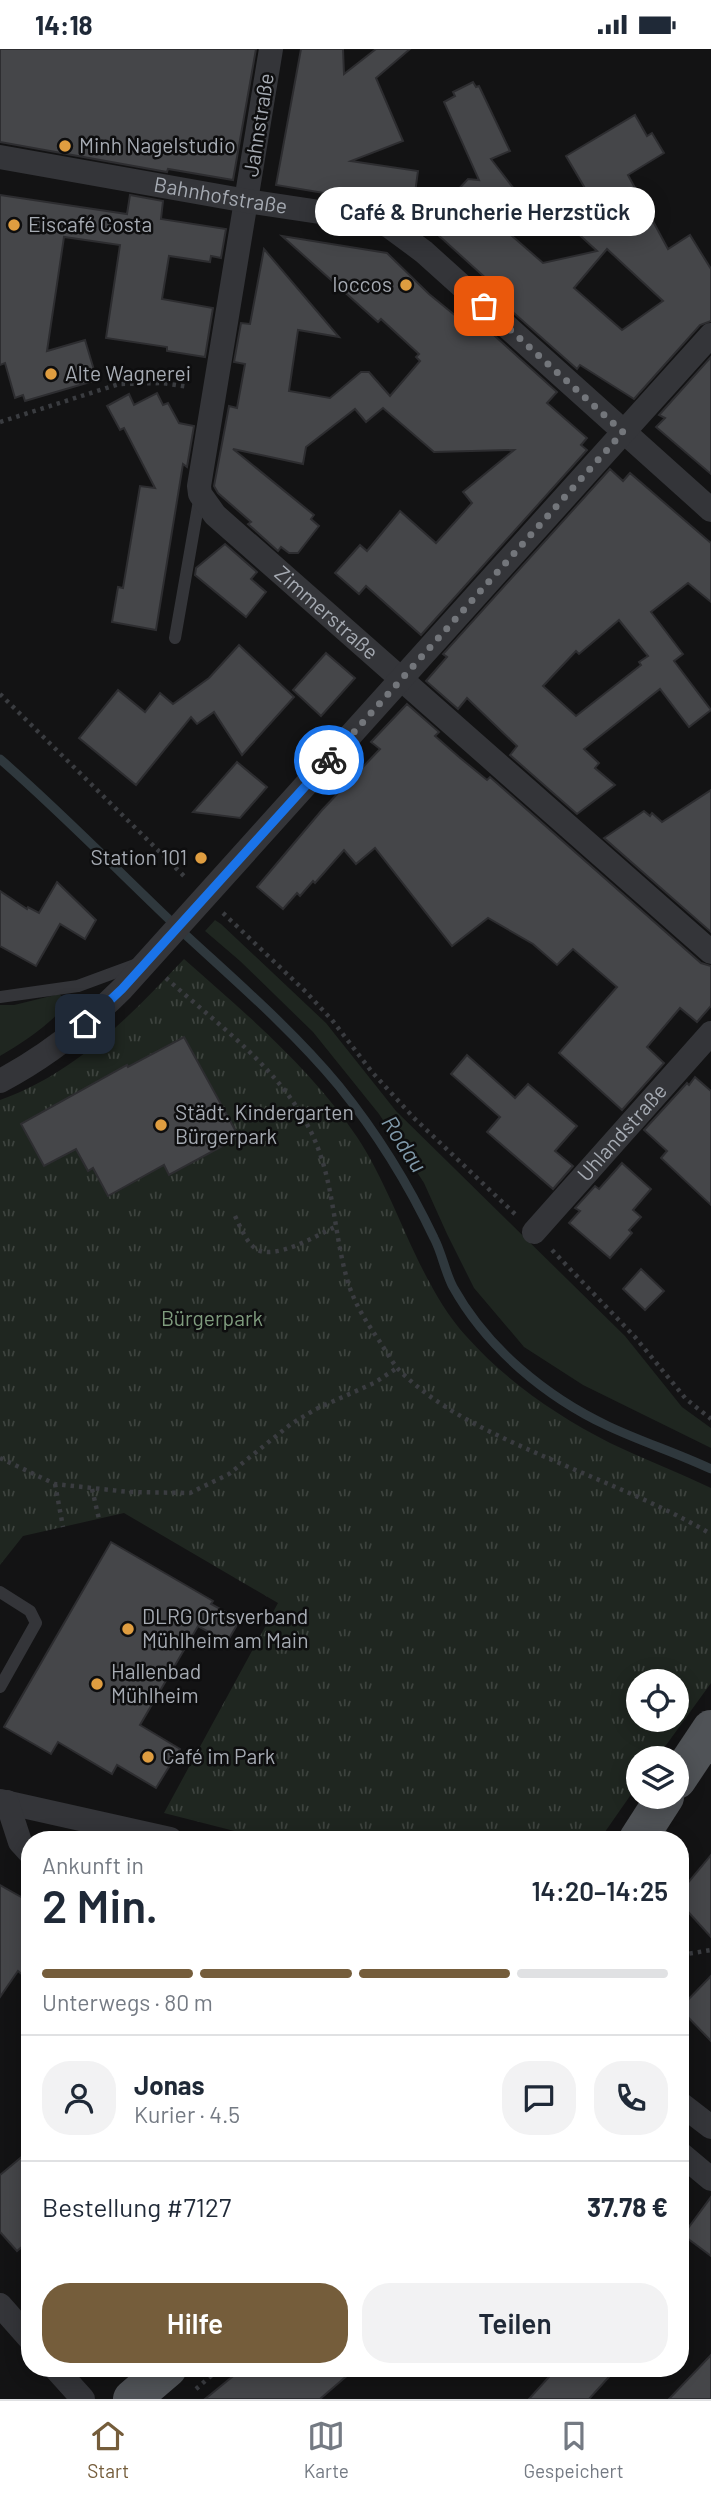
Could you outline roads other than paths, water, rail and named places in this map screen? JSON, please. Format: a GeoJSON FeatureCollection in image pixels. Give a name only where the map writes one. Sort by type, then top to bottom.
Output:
{"type":"FeatureCollection","features":[{"type":"Feature","properties":{"kind":"main road"},"geometry":{"type":"LineString","coordinates":[[689,1762],[711,1729]]}},
{"type":"Feature","properties":{"kind":"main road"},"geometry":{"type":"LineString","coordinates":[[643,1831],[658,1809]]}},
{"type":"Feature","properties":{"kind":"main road"},"geometry":{"type":"LineString","coordinates":[[132,2399],[181,2379]]}},
{"type":"Feature","properties":{"kind":"street","name":"Jahnstraße"},"geometry":{"type":"LineString","coordinates":[[247,201],[271,49]]}},
{"type":"Feature","properties":{"kind":"street","name":"Bahnhofstraße"},"geometry":{"type":"LineString","coordinates":[[0,157],[247,201],[373,220],[389,226],[424,252],[711,510]]}},
{"type":"Feature","properties":{"kind":"street"},"geometry":{"type":"LineString","coordinates":[[200,494],[199,486],[247,201]]}},
{"type":"Feature","properties":{"kind":"street"},"geometry":{"type":"LineString","coordinates":[[0,1081],[23,1069],[74,1034],[97,1014],[711,335]]}},
{"type":"Feature","properties":{"kind":"street","name":"Zimmerstraße"},"geometry":{"type":"LineString","coordinates":[[200,494],[215,515],[711,952]]}},
{"type":"Feature","properties":{"kind":"street","name":"Uhlandstraße"},"geometry":{"type":"LineString","coordinates":[[534,1232],[711,1033]]}},
{"type":"Feature","properties":{"kind":"street"},"geometry":{"type":"LineString","coordinates":[[4,1801],[135,1831]]}},
{"type":"Feature","properties":{"kind":"street"},"geometry":{"type":"LineString","coordinates":[[4,1801],[21,1843]]}},
{"type":"Feature","properties":{"kind":"street"},"geometry":{"type":"LineString","coordinates":[[689,2109],[711,2127]]}},
{"type":"Feature","properties":{"kind":"street"},"geometry":{"type":"LineString","coordinates":[[689,2161],[711,2179]]}},
{"type":"Feature","properties":{"kind":"street"},"geometry":{"type":"LineString","coordinates":[[0,2305],[21,2329]]}},
{"type":"Feature","properties":{"kind":"street"},"geometry":{"type":"LineString","coordinates":[[63,2377],[83,2399]]}},
{"type":"Feature","properties":{"kind":"lane"},"geometry":{"type":"LineString","coordinates":[[175,638],[200,494]]}},
{"type":"Feature","properties":{"kind":"lane"},"geometry":{"type":"LineString","coordinates":[[0,997],[78,986],[147,961]]}},
{"type":"Feature","properties":{"kind":"lane"},"geometry":{"type":"LineString","coordinates":[[0,1592],[30,1611],[36,1623],[0,1687]]}},
{"type":"Feature","properties":{"kind":"waterway","name":"Rodau"},"geometry":{"type":"LineString","coordinates":[[0,759],[281,1023],[339,1086],[403,1178],[437,1244],[453,1287],[467,1309],[520,1369],[562,1401],[585,1414],[711,1469]]}},
{"type":"Feature","properties":{"kind":"place","name":"Minh Nagelstudio"},"geometry":{"type":"Point","coordinates":[65,146]}},
{"type":"Feature","properties":{"kind":"place","name":"Eiscafé Costa"},"geometry":{"type":"Point","coordinates":[14,225]}},
{"type":"Feature","properties":{"kind":"place","name":"loccos"},"geometry":{"type":"Point","coordinates":[406,285]}},
{"type":"Feature","properties":{"kind":"place","name":"Café & Bruncherie Herzstück"},"geometry":{"type":"Point","coordinates":[484,306]}},
{"type":"Feature","properties":{"kind":"place","name":"Alte Wagnerei"},"geometry":{"type":"Point","coordinates":[51,374]}},
{"type":"Feature","properties":{"kind":"place","name":"Station 101"},"geometry":{"type":"Point","coordinates":[201,858]}},
{"type":"Feature","properties":{"kind":"place","name":"Städt. Kindergarten Bürgerpark"},"geometry":{"type":"Point","coordinates":[161,1125]}},
{"type":"Feature","properties":{"kind":"place","name":"DLRG Ortsverband Mühlheim am Main"},"geometry":{"type":"Point","coordinates":[128,1629]}},
{"type":"Feature","properties":{"kind":"place","name":"Hallenbad Mühlheim"},"geometry":{"type":"Point","coordinates":[97,1684]}},
{"type":"Feature","properties":{"kind":"place","name":"Café im Park"},"geometry":{"type":"Point","coordinates":[148,1757]}},
{"type":"Feature","properties":{"kind":"park label","name":"Bürgerpark"},"geometry":{"type":"Point","coordinates":[212,1319]}}]}
